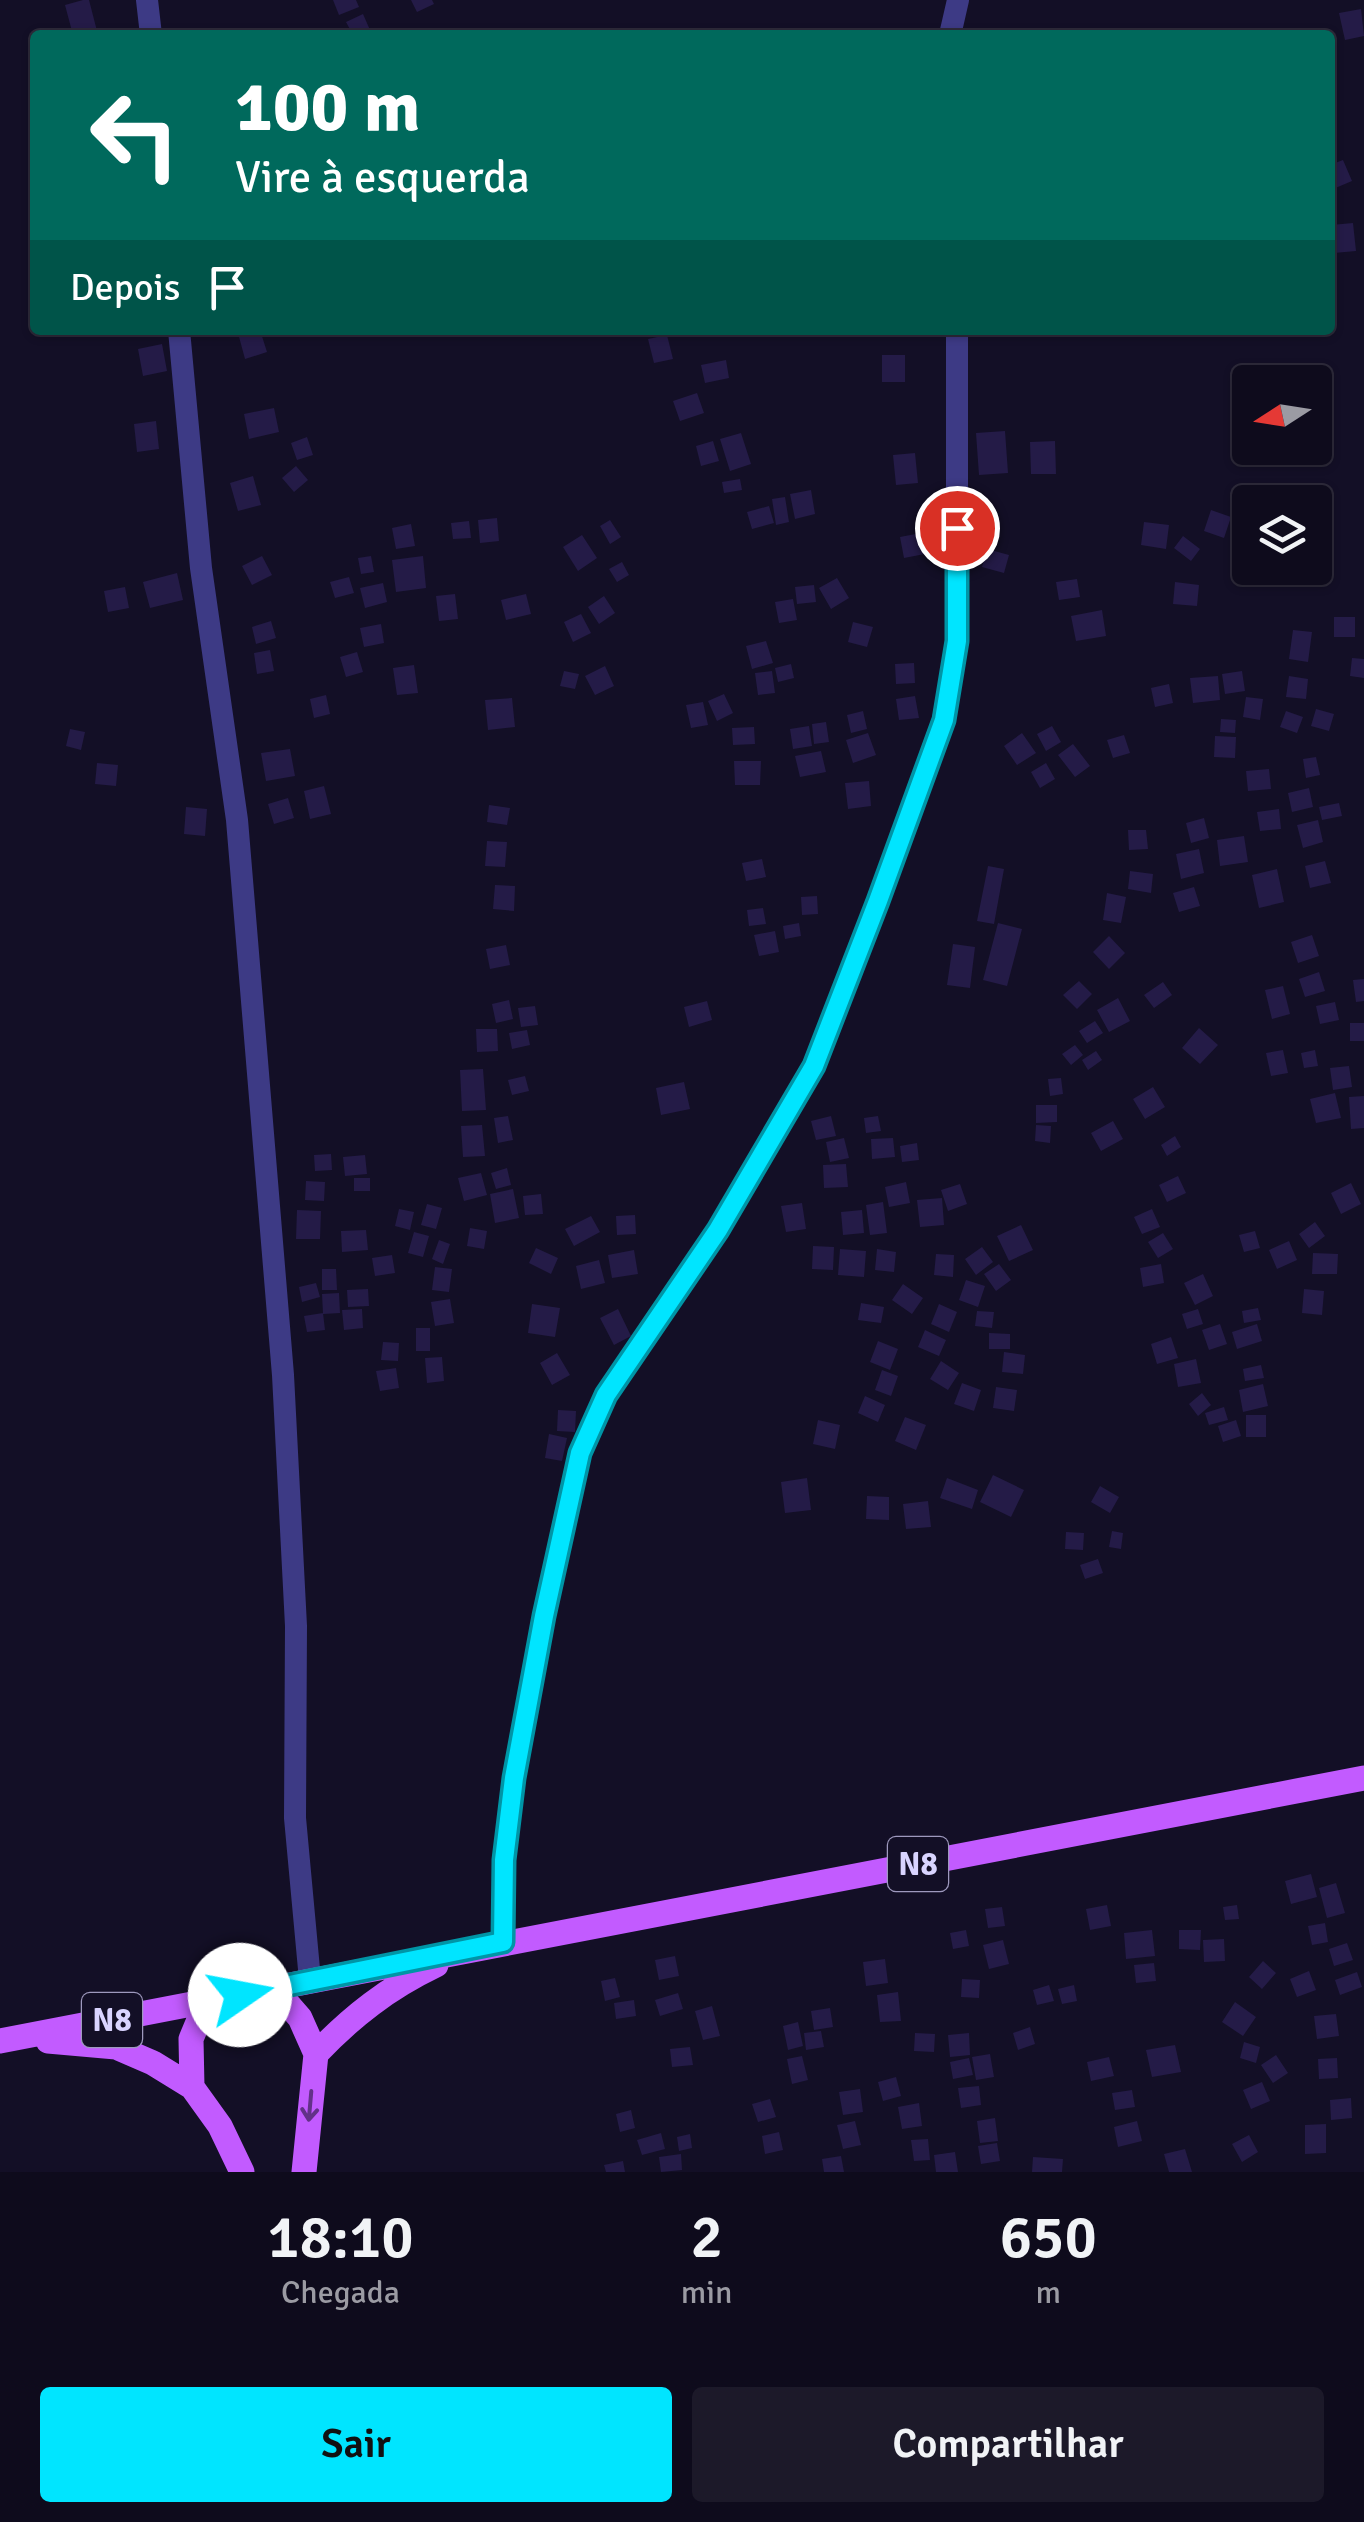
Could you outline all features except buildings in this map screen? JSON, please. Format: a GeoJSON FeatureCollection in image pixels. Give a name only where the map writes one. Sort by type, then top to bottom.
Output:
{"type":"FeatureCollection","features":[{"type":"Feature","properties":{"kind":"main road","name":"N8"},"geometry":{"type":"LineString","coordinates":[[8,2040],[1364,1778]]}},
{"type":"Feature","properties":{"kind":"main road"},"geometry":{"type":"LineString","coordinates":[[316,2054],[348,2020],[395,1984],[472,1948]]}},
{"type":"Feature","properties":{"kind":"main road"},"geometry":{"type":"LineString","coordinates":[[273,1988],[300,2018],[316,2054],[304,2172]]}},
{"type":"Feature","properties":{"kind":"main road"},"geometry":{"type":"LineString","coordinates":[[192,2087],[191,2038],[206,2003]]}},
{"type":"Feature","properties":{"kind":"main road"},"geometry":{"type":"LineString","coordinates":[[8,2040],[116,2047],[154,2063],[192,2087],[220,2126],[242,2172]]}},
{"type":"Feature","properties":{"kind":"street"},"geometry":{"type":"LineString","coordinates":[[147,0],[150,30]]}},
{"type":"Feature","properties":{"kind":"street"},"geometry":{"type":"LineString","coordinates":[[951,30],[958,0]]}},
{"type":"Feature","properties":{"kind":"street"},"geometry":{"type":"LineString","coordinates":[[179,335],[202,568],[236,820],[281,1355],[296,1626],[295,1818],[310,1980]]}},
{"type":"Feature","properties":{"kind":"street"},"geometry":{"type":"LineString","coordinates":[[503,1942],[504,1860],[514,1778],[580,1453],[606,1395],[718,1230],[814,1066],[944,720],[957,641],[956,335]]}},
{"type":"Feature","properties":{"kind":"route"},"geometry":{"type":"LineString","coordinates":[[240,1995],[503,1942],[504,1860],[514,1778],[580,1453],[606,1395],[718,1230],[814,1066],[944,720],[957,641],[957,528]]}}]}
